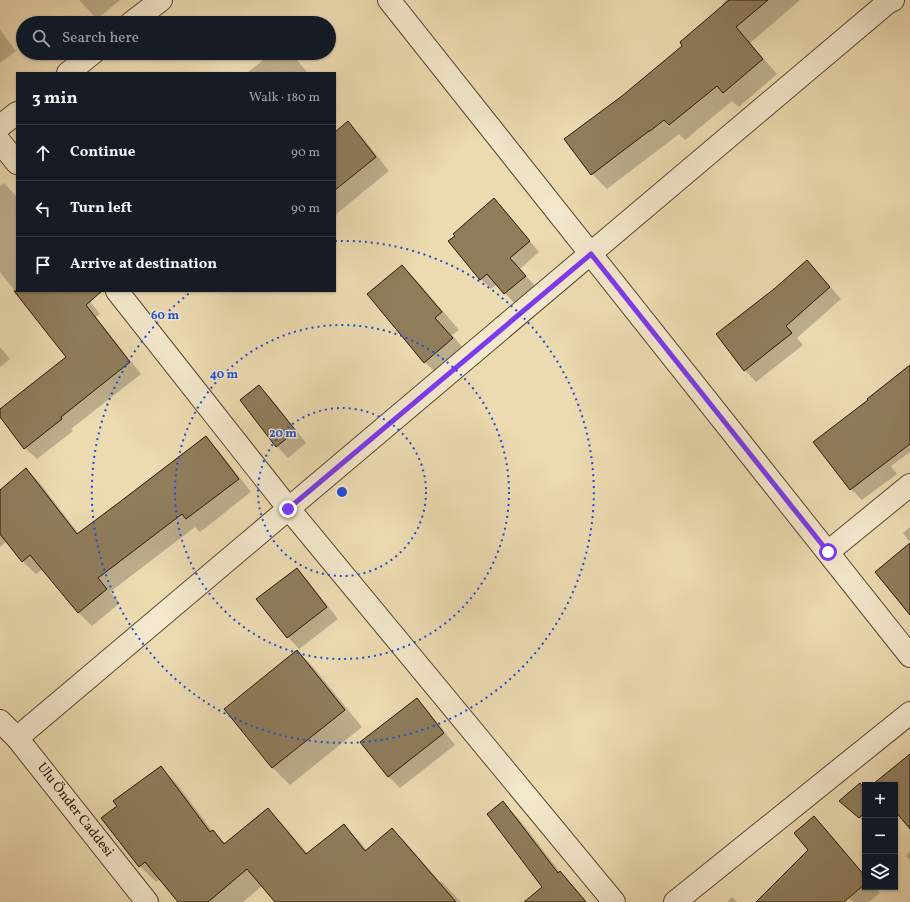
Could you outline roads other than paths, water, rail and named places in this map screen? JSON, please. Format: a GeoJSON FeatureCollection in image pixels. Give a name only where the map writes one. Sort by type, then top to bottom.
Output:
{"type":"FeatureCollection","features":[{"type":"Feature","properties":{"kind":"street"},"geometry":{"type":"LineString","coordinates":[[140,16],[161,0]]}},
{"type":"Feature","properties":{"kind":"street"},"geometry":{"type":"LineString","coordinates":[[389,0],[910,656]]}},
{"type":"Feature","properties":{"kind":"street"},"geometry":{"type":"LineString","coordinates":[[17,738],[591,254],[888,1]]}},
{"type":"Feature","properties":{"kind":"street"},"geometry":{"type":"LineString","coordinates":[[69,72],[84,60]]}},
{"type":"Feature","properties":{"kind":"street"},"geometry":{"type":"LineString","coordinates":[[0,126],[16,114]]}},
{"type":"Feature","properties":{"kind":"street"},"geometry":{"type":"LineString","coordinates":[[0,142],[16,162]]}},
{"type":"Feature","properties":{"kind":"street"},"geometry":{"type":"LineString","coordinates":[[118,292],[288,509],[614,902]]}},
{"type":"Feature","properties":{"kind":"street"},"geometry":{"type":"LineString","coordinates":[[828,552],[910,485]]}},
{"type":"Feature","properties":{"kind":"street"},"geometry":{"type":"LineString","coordinates":[[675,902],[910,713]]}},
{"type":"Feature","properties":{"kind":"street","name":"Ulu Önder Caddesi"},"geometry":{"type":"LineString","coordinates":[[0,721],[17,738],[147,902]]}}]}
